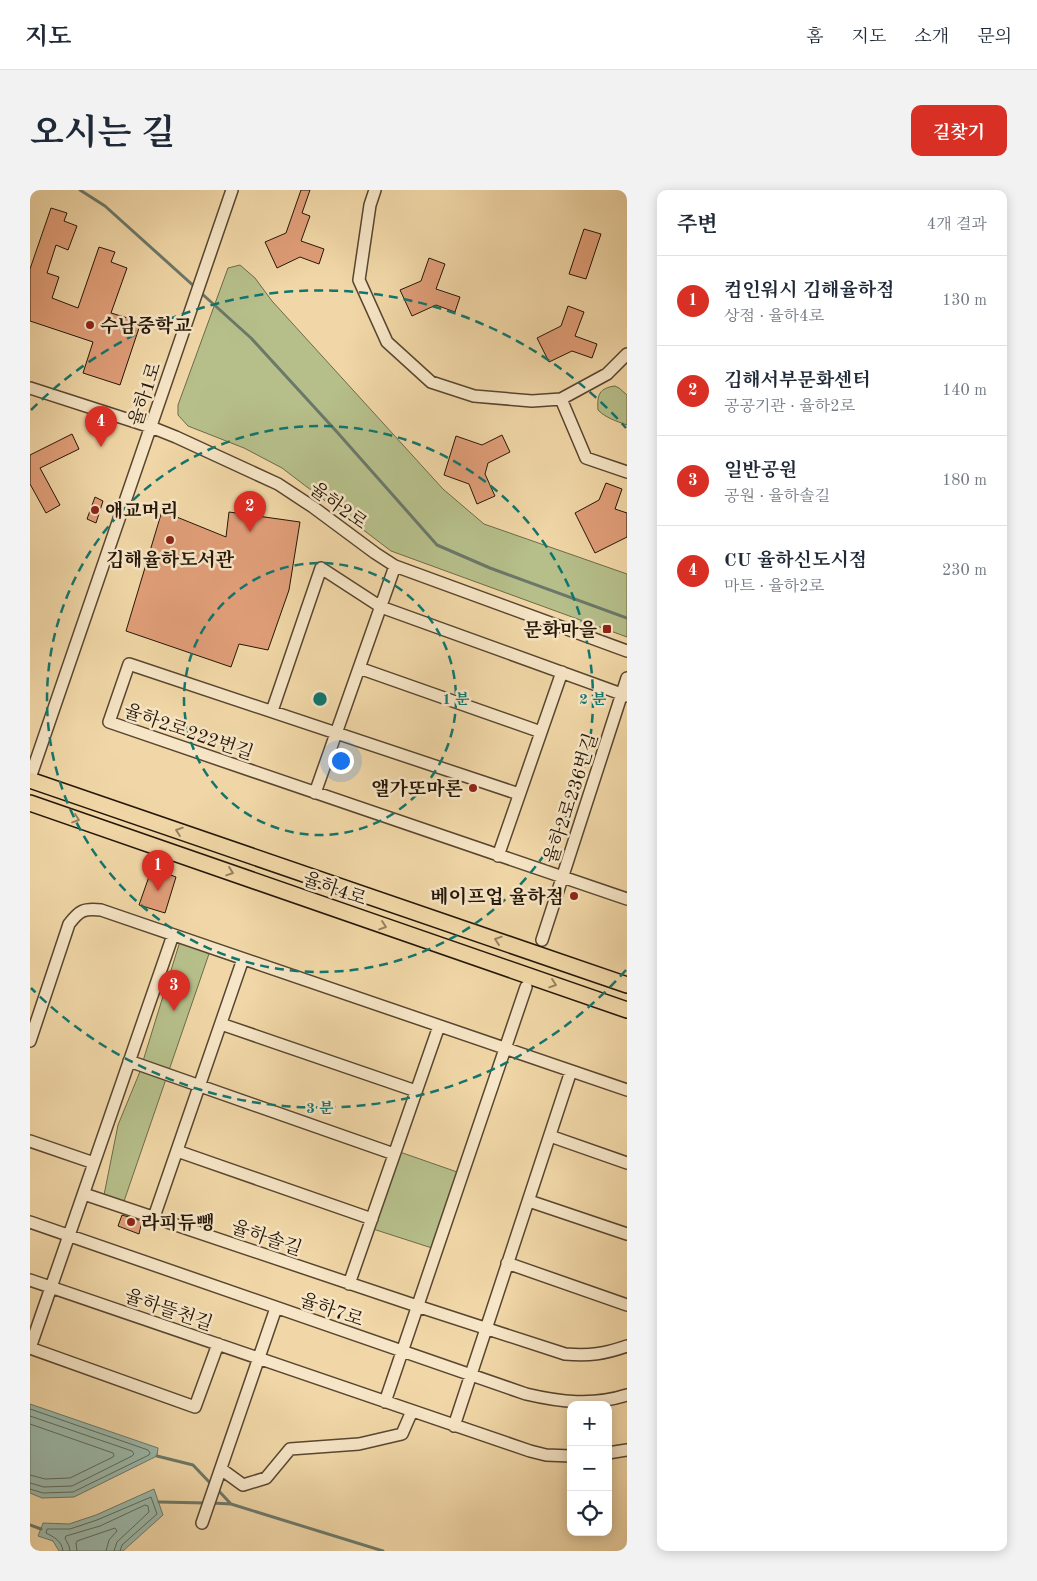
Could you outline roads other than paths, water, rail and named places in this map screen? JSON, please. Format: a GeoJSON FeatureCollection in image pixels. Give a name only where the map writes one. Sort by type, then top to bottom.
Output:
{"type":"FeatureCollection","features":[{"type":"Feature","properties":{"kind":"main road","name":"율하4로"},"geometry":{"type":"LineString","coordinates":[[30,779],[627,984]]}},
{"type":"Feature","properties":{"kind":"main road","name":"율하4로"},"geometry":{"type":"LineString","coordinates":[[30,803],[627,1010]]}},
{"type":"Feature","properties":{"kind":"street","name":"율하1로"},"geometry":{"type":"LineString","coordinates":[[30,779],[232,190]]}},
{"type":"Feature","properties":{"kind":"street"},"geometry":{"type":"LineString","coordinates":[[375,190],[370,205],[359,280],[387,342],[431,382],[474,396],[532,401],[561,399],[606,374],[627,354]]}},
{"type":"Feature","properties":{"kind":"street","name":"율하2로"},"geometry":{"type":"LineString","coordinates":[[30,388],[151,427],[278,484],[395,566],[627,651]]}},
{"type":"Feature","properties":{"kind":"street"},"geometry":{"type":"LineString","coordinates":[[561,399],[586,458],[627,472]]}},
{"type":"Feature","properties":{"kind":"street"},"geometry":{"type":"LineString","coordinates":[[315,793],[395,566]]}},
{"type":"Feature","properties":{"kind":"street"},"geometry":{"type":"LineString","coordinates":[[272,711],[321,568],[381,607],[625,695]]}},
{"type":"Feature","properties":{"kind":"street","name":"율하2로222번길"},"geometry":{"type":"LineString","coordinates":[[519,794],[129,664],[109,722],[563,878]]}},
{"type":"Feature","properties":{"kind":"street"},"geometry":{"type":"LineString","coordinates":[[359,668],[541,732]]}},
{"type":"Feature","properties":{"kind":"street"},"geometry":{"type":"LineString","coordinates":[[498,856],[562,672]]}},
{"type":"Feature","properties":{"kind":"street","name":"율하2로236번길"},"geometry":{"type":"LineString","coordinates":[[627,678],[625,695],[563,878],[627,899]]}},
{"type":"Feature","properties":{"kind":"street"},"geometry":{"type":"LineString","coordinates":[[542,940],[563,878]]}},
{"type":"Feature","properties":{"kind":"street"},"geometry":{"type":"LineString","coordinates":[[30,1041],[34,1014],[69,924],[79,912],[100,910],[627,1090]]}},
{"type":"Feature","properties":{"kind":"street"},"geometry":{"type":"LineString","coordinates":[[30,1348],[173,935]]}},
{"type":"Feature","properties":{"kind":"street"},"geometry":{"type":"LineString","coordinates":[[154,1217],[243,959]]}},
{"type":"Feature","properties":{"kind":"street"},"geometry":{"type":"LineString","coordinates":[[385,1402],[526,987]]}},
{"type":"Feature","properties":{"kind":"street"},"geometry":{"type":"LineString","coordinates":[[221,1024],[416,1090]]}},
{"type":"Feature","properties":{"kind":"street"},"geometry":{"type":"LineString","coordinates":[[349,1284],[439,1026]]}},
{"type":"Feature","properties":{"kind":"street"},"geometry":{"type":"LineString","coordinates":[[129,1061],[394,1154]]}},
{"type":"Feature","properties":{"kind":"street"},"geometry":{"type":"LineString","coordinates":[[454,1426],[571,1071]]}},
{"type":"Feature","properties":{"kind":"street"},"geometry":{"type":"LineString","coordinates":[[550,1136],[627,1163]]}},
{"type":"Feature","properties":{"kind":"street"},"geometry":{"type":"LineString","coordinates":[[30,1141],[94,1164]]}},
{"type":"Feature","properties":{"kind":"street"},"geometry":{"type":"LineString","coordinates":[[177,1151],[372,1219]]}},
{"type":"Feature","properties":{"kind":"street","name":"율하솔길"},"geometry":{"type":"LineString","coordinates":[[84,1194],[349,1284],[565,1354],[586,1356],[607,1353],[627,1346]]}},
{"type":"Feature","properties":{"kind":"street"},"geometry":{"type":"LineString","coordinates":[[529,1201],[627,1234]]}},
{"type":"Feature","properties":{"kind":"street","name":"율하7로"},"geometry":{"type":"LineString","coordinates":[[30,1222],[526,1394],[567,1401]]}},
{"type":"Feature","properties":{"kind":"street"},"geometry":{"type":"LineString","coordinates":[[508,1263],[627,1305]]}},
{"type":"Feature","properties":{"kind":"street","name":"율하뜰천길"},"geometry":{"type":"LineString","coordinates":[[30,1280],[218,1344],[195,1407],[30,1348]]}},
{"type":"Feature","properties":{"kind":"street"},"geometry":{"type":"LineString","coordinates":[[202,1523],[276,1308]]}},
{"type":"Feature","properties":{"kind":"street"},"geometry":{"type":"LineString","coordinates":[[218,1344],[530,1451],[546,1455],[567,1456]]}},
{"type":"Feature","properties":{"kind":"street","name":"율하7로"},"geometry":{"type":"LineString","coordinates":[[605,1401],[627,1395]]}},
{"type":"Feature","properties":{"kind":"street"},"geometry":{"type":"LineString","coordinates":[[221,1469],[243,1485],[266,1478],[290,1449],[359,1444],[402,1434],[412,1411]]}},
{"type":"Feature","properties":{"kind":"street"},"geometry":{"type":"LineString","coordinates":[[612,1452],[627,1450]]}},
{"type":"Feature","properties":{"kind":"water"},"geometry":{"type":"Polygon","coordinates":[[[30,1404],[158,1448],[157,1456],[74,1497],[42,1498],[30,1493],[30,1404]]]}},
{"type":"Feature","properties":{"kind":"water"},"geometry":{"type":"Polygon","coordinates":[[[154,1489],[163,1515],[123,1551],[59,1551],[53,1541],[38,1536],[43,1523],[69,1524],[96,1515],[154,1489]]]}},
{"type":"Feature","properties":{"kind":"waterway"},"geometry":{"type":"LineString","coordinates":[[80,190],[105,206],[196,288]]}},
{"type":"Feature","properties":{"kind":"waterway"},"geometry":{"type":"LineString","coordinates":[[200,292],[251,338],[437,545],[490,568],[627,618]]}},
{"type":"Feature","properties":{"kind":"waterway"},"geometry":{"type":"LineString","coordinates":[[157,1456],[193,1465],[212,1485]]}},
{"type":"Feature","properties":{"kind":"waterway"},"geometry":{"type":"LineString","coordinates":[[217,1489],[231,1504]]}},
{"type":"Feature","properties":{"kind":"waterway"},"geometry":{"type":"LineString","coordinates":[[159,1502],[206,1503]]}},
{"type":"Feature","properties":{"kind":"waterway"},"geometry":{"type":"LineString","coordinates":[[212,1503],[231,1504],[383,1551]]}},
{"type":"Feature","properties":{"kind":"waterway"},"geometry":{"type":"LineString","coordinates":[[30,1525],[41,1529]]}},
{"type":"Feature","properties":{"kind":"place","name":"수남중학교"},"geometry":{"type":"Point","coordinates":[90,325]}},
{"type":"Feature","properties":{"kind":"place","name":"CU 율하신도시점"},"geometry":{"type":"Point","coordinates":[101,447]}},
{"type":"Feature","properties":{"kind":"place","name":"애교머리"},"geometry":{"type":"Point","coordinates":[95,510]}},
{"type":"Feature","properties":{"kind":"place","name":"김해서부문화센터"},"geometry":{"type":"Point","coordinates":[250,532]}},
{"type":"Feature","properties":{"kind":"place","name":"김해율하도서관"},"geometry":{"type":"Point","coordinates":[170,540]}},
{"type":"Feature","properties":{"kind":"place","name":"문화마을"},"geometry":{"type":"Point","coordinates":[607,629]}},
{"type":"Feature","properties":{"kind":"place","name":"앨가또마론"},"geometry":{"type":"Point","coordinates":[473,788]}},
{"type":"Feature","properties":{"kind":"place","name":"컴인워시 김해율하점"},"geometry":{"type":"Point","coordinates":[158,891]}},
{"type":"Feature","properties":{"kind":"place","name":"베이프업 율하점"},"geometry":{"type":"Point","coordinates":[574,896]}},
{"type":"Feature","properties":{"kind":"place","name":"일반공원"},"geometry":{"type":"Point","coordinates":[174,1011]}},
{"type":"Feature","properties":{"kind":"place","name":"라피듀뺑"},"geometry":{"type":"Point","coordinates":[131,1222]}}]}
